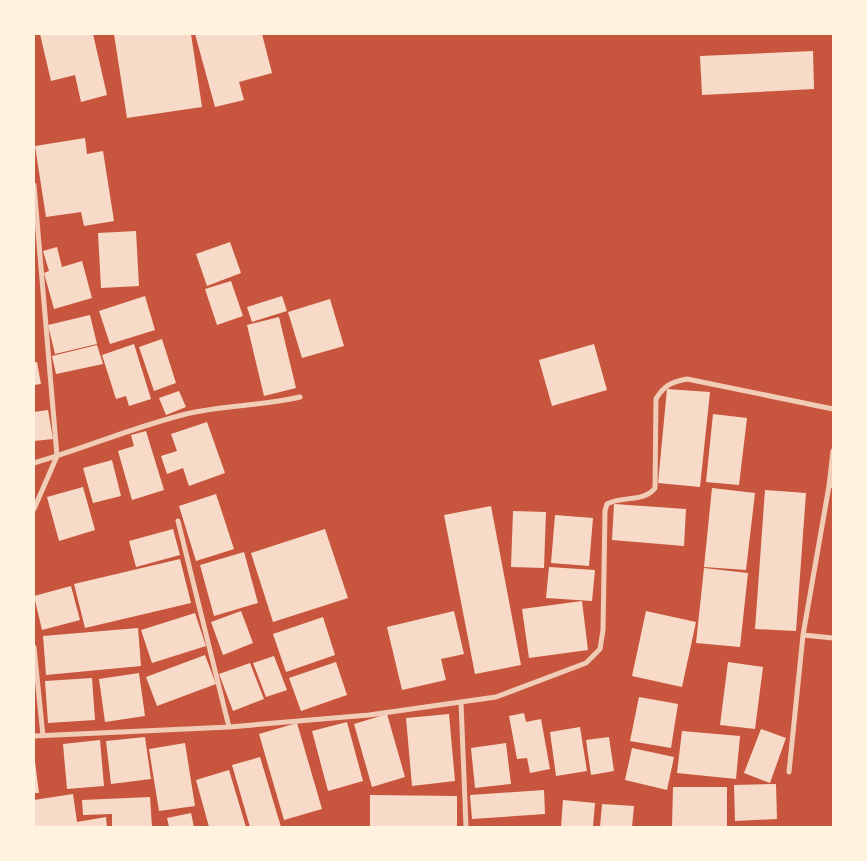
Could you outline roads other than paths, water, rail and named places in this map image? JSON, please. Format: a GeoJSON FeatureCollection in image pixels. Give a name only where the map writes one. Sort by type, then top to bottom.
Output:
{"type":"FeatureCollection","features":[{"type":"Feature","properties":{"kind":"street"},"geometry":{"type":"LineString","coordinates":[[34,185],[34,206],[57,456],[34,509]]}},
{"type":"Feature","properties":{"kind":"street"},"geometry":{"type":"LineString","coordinates":[[34,736],[229,727],[369,715],[505,694],[586,663],[600,649],[603,630],[605,511],[607,504],[613,500],[646,495],[655,488],[656,399],[661,389],[671,383],[687,379],[833,409]]}},
{"type":"Feature","properties":{"kind":"street"},"geometry":{"type":"LineString","coordinates":[[34,463],[138,427],[188,414],[300,397]]}},
{"type":"Feature","properties":{"kind":"street"},"geometry":{"type":"LineString","coordinates":[[789,772],[803,635],[831,485],[833,451]]}},
{"type":"Feature","properties":{"kind":"street"},"geometry":{"type":"LineString","coordinates":[[178,521],[229,727]]}},
{"type":"Feature","properties":{"kind":"street"},"geometry":{"type":"LineString","coordinates":[[803,635],[833,638]]}},
{"type":"Feature","properties":{"kind":"street"},"geometry":{"type":"LineString","coordinates":[[34,647],[42,736]]}},
{"type":"Feature","properties":{"kind":"street"},"geometry":{"type":"LineString","coordinates":[[461,702],[466,827]]}}]}
